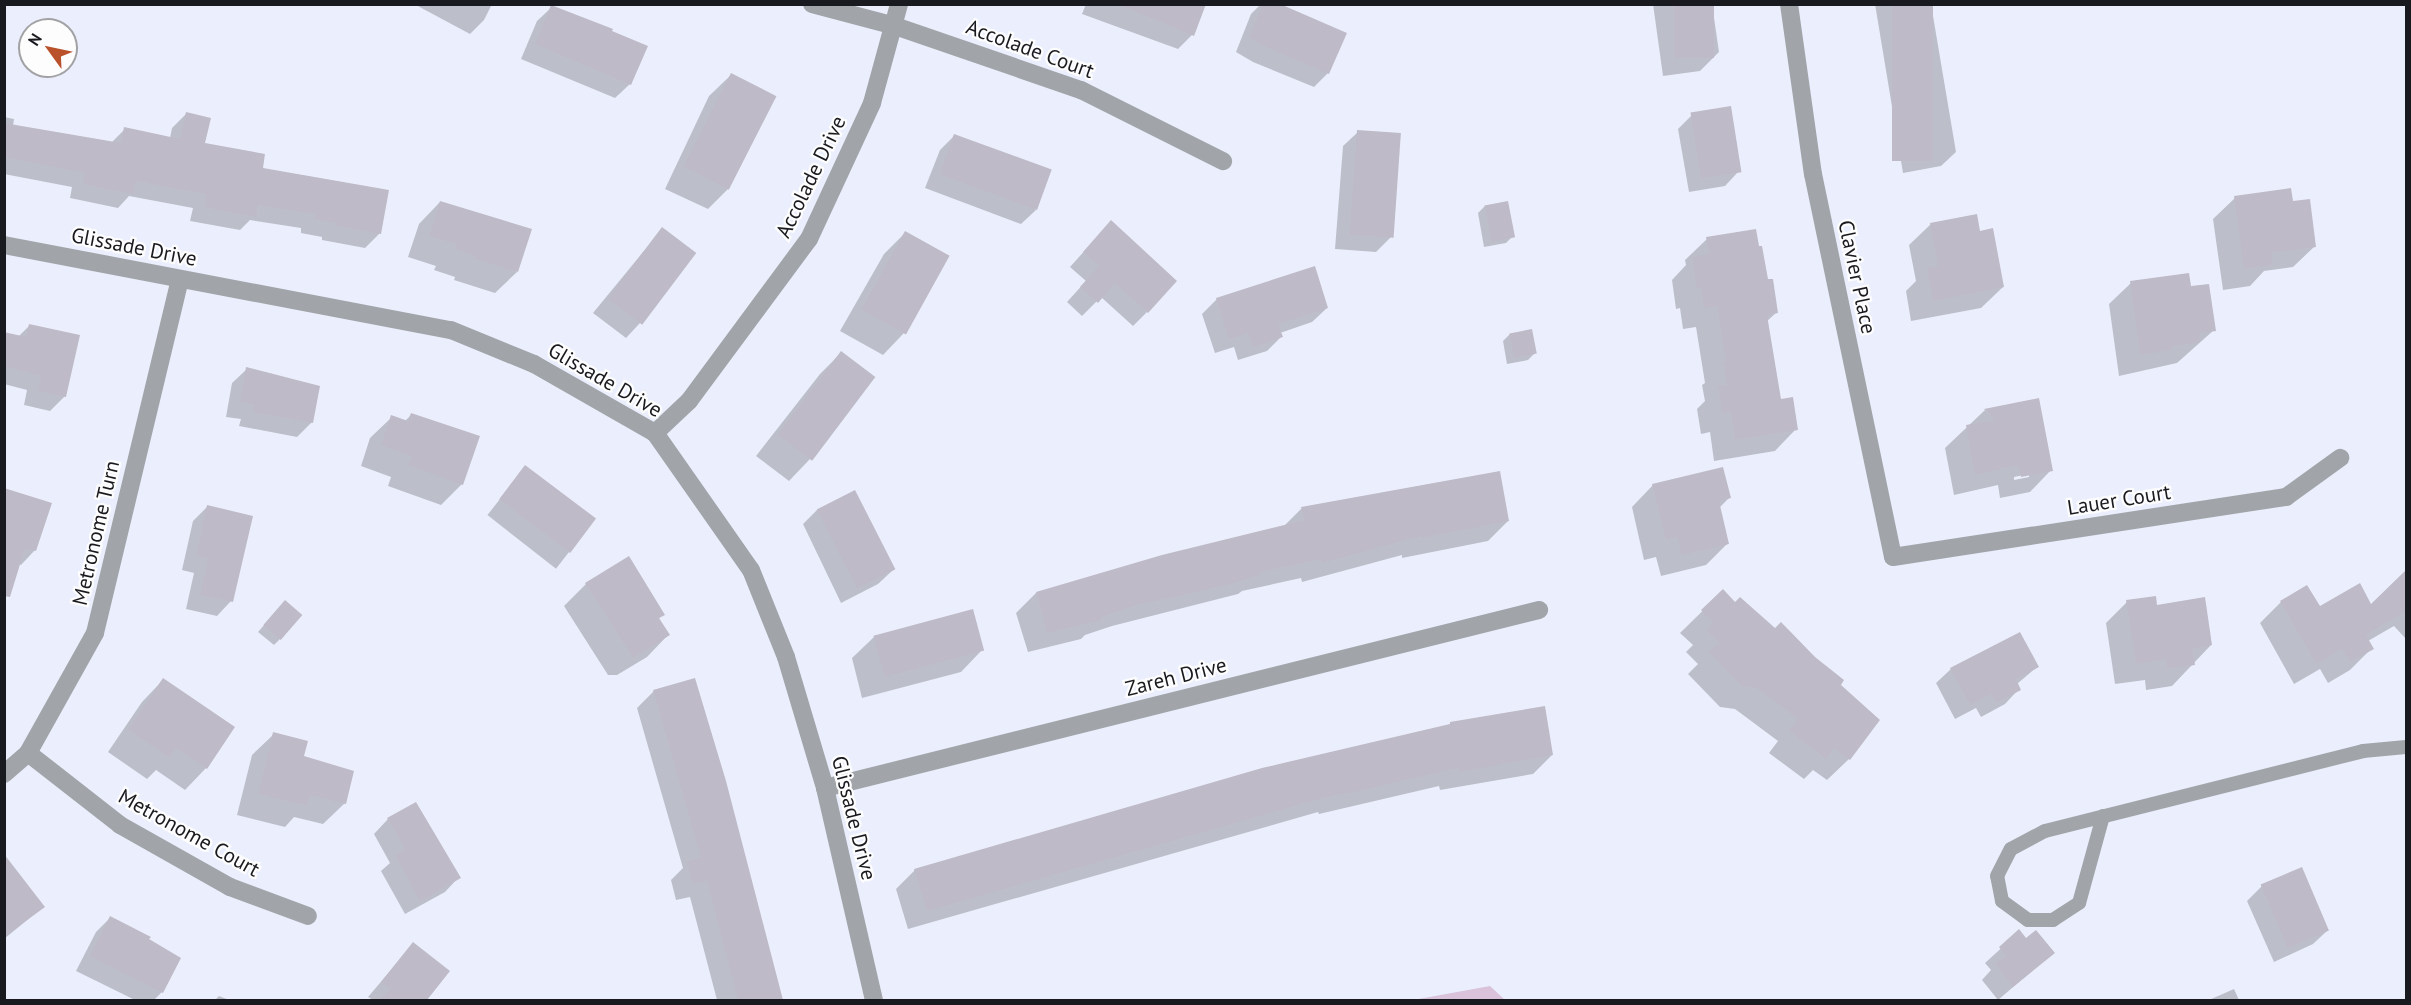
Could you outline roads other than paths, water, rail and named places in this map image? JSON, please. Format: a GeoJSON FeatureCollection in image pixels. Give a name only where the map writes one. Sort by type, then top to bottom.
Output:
{"type":"FeatureCollection","features":[{"type":"Feature","properties":{"kind":"street","name":"Accolade Court"},"geometry":{"type":"LineString","coordinates":[[812,4],[895,26],[1081,90],[1223,161]]}},
{"type":"Feature","properties":{"kind":"street","name":"Accolade Drive"},"geometry":{"type":"LineString","coordinates":[[655,433],[689,401],[810,239],[872,103],[895,26],[899,4]]}},
{"type":"Feature","properties":{"kind":"street","name":"Clavier Place"},"geometry":{"type":"LineString","coordinates":[[1788,4],[1813,174],[1893,557]]}},
{"type":"Feature","properties":{"kind":"street","name":"Glissade Drive"},"geometry":{"type":"LineString","coordinates":[[4,245],[451,330],[534,364],[655,433],[751,570],[786,657],[825,788],[874,1000]]}},
{"type":"Feature","properties":{"kind":"street","name":"Metronome Turn"},"geometry":{"type":"LineString","coordinates":[[4,774],[28,753],[95,633],[180,279]]}},
{"type":"Feature","properties":{"kind":"street","name":"Lauer Court"},"geometry":{"type":"LineString","coordinates":[[1893,557],[2286,497],[2340,458]]}},
{"type":"Feature","properties":{"kind":"street","name":"Zareh Drive"},"geometry":{"type":"LineString","coordinates":[[825,788],[1539,610]]}},
{"type":"Feature","properties":{"kind":"street","name":"Metronome Court"},"geometry":{"type":"LineString","coordinates":[[28,753],[120,825],[230,887],[308,916]]}},
{"type":"Feature","properties":{"kind":"lane"},"geometry":{"type":"LineString","coordinates":[[2103,816],[2079,903],[2053,921],[2028,920],[2002,901],[1997,876],[2011,849],[2045,831],[2103,816],[2363,751],[2406,747]]}}]}
